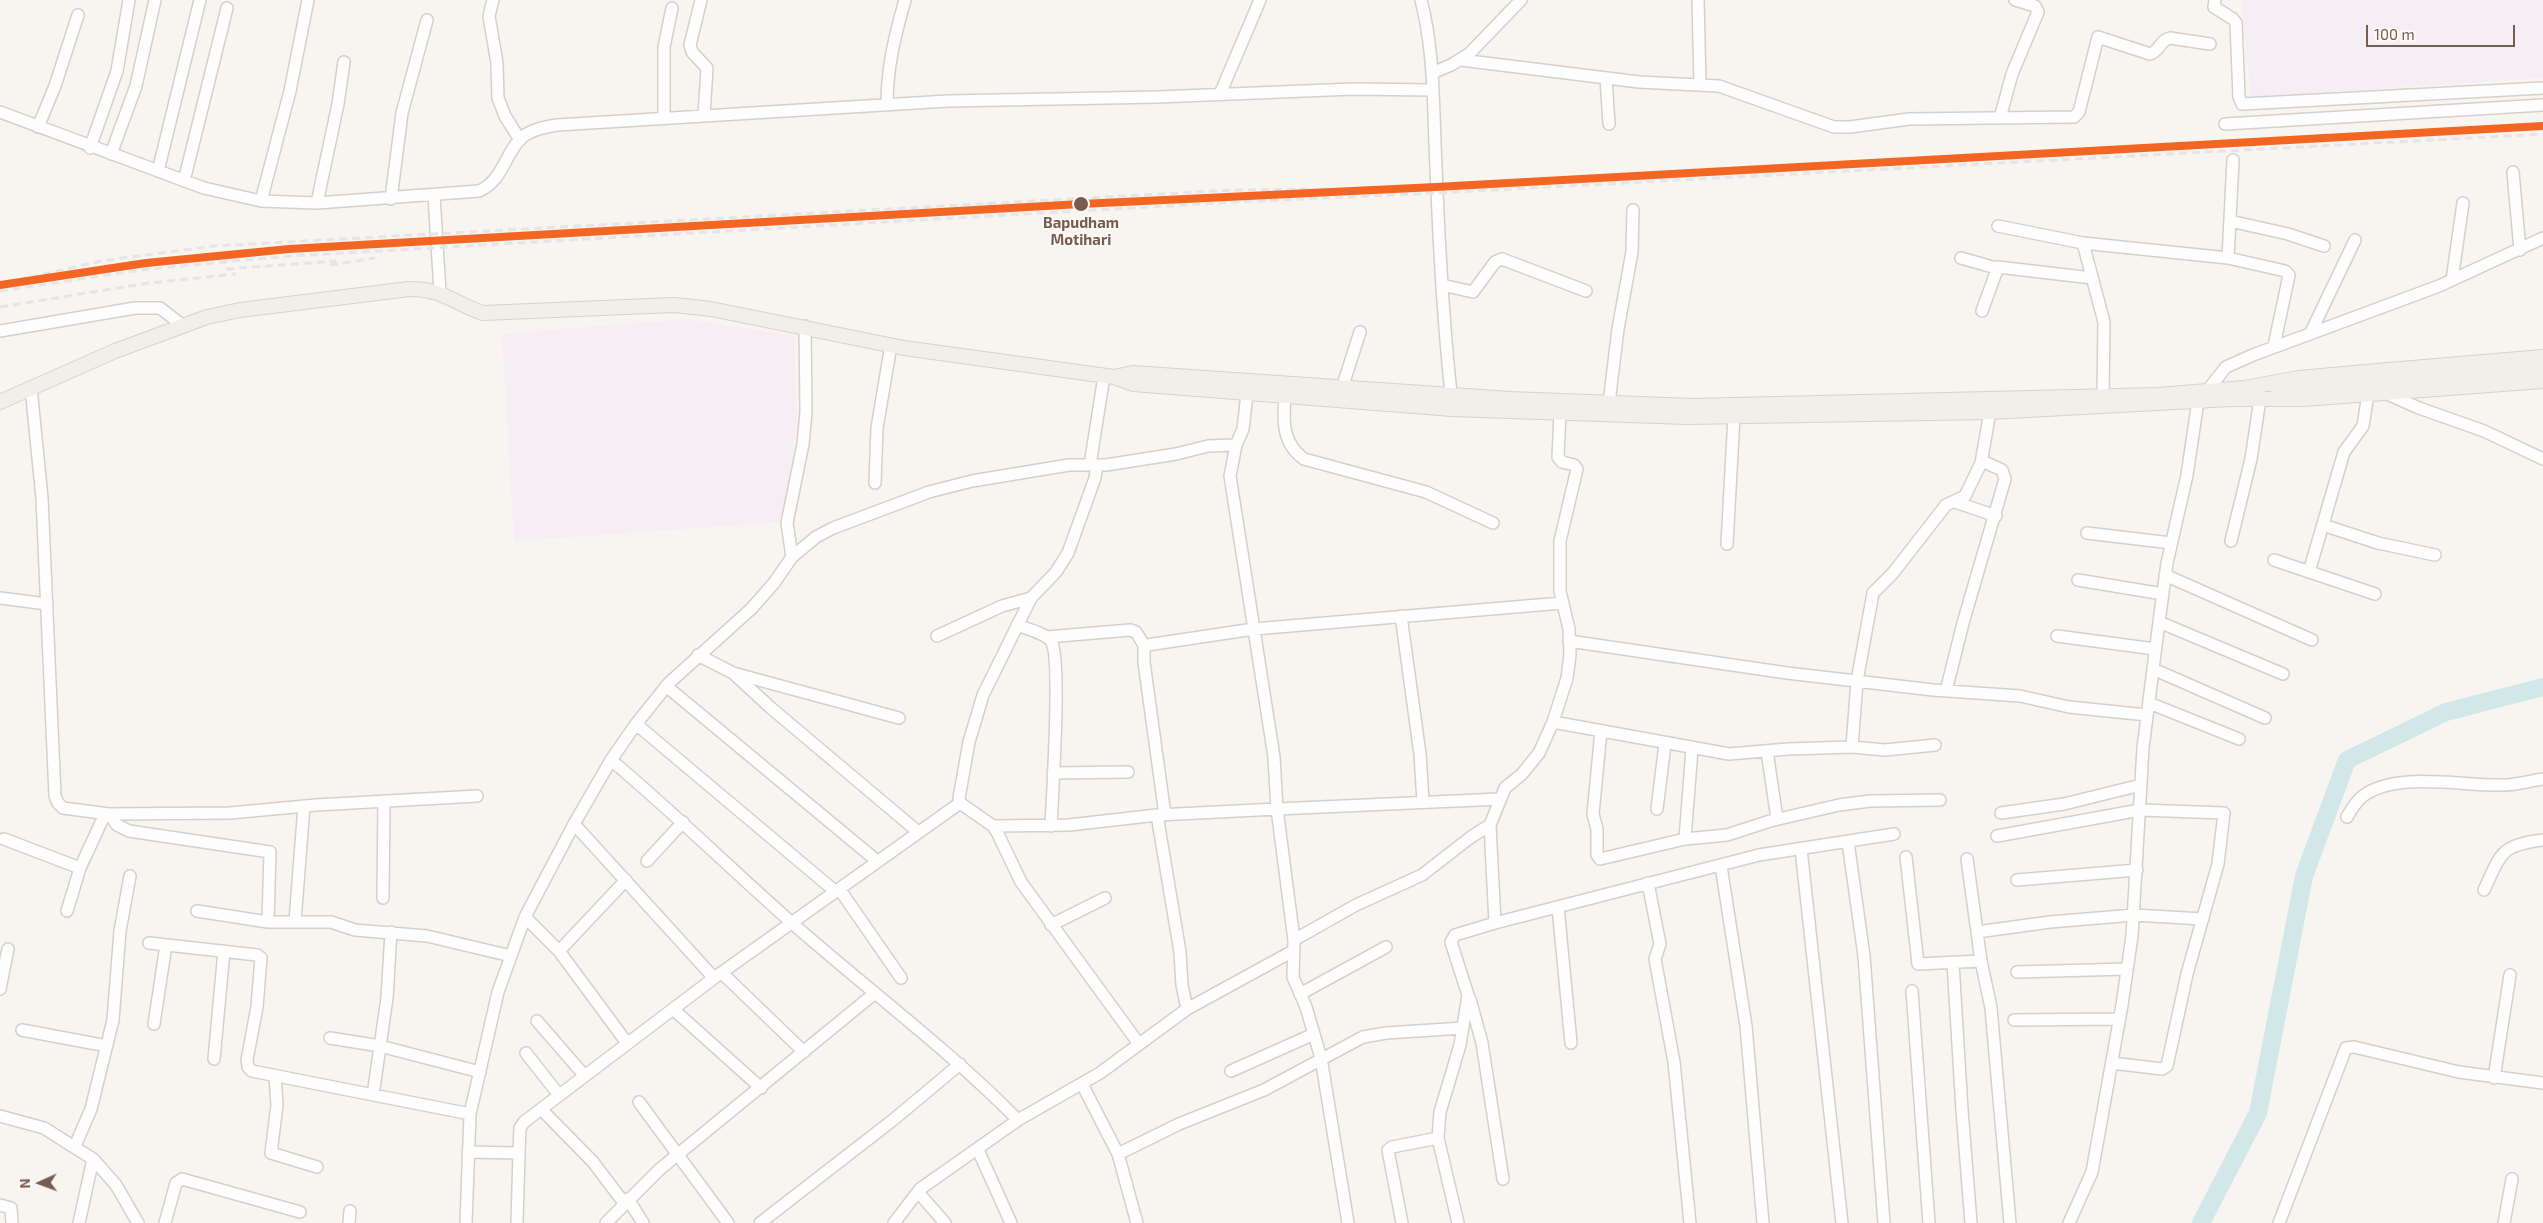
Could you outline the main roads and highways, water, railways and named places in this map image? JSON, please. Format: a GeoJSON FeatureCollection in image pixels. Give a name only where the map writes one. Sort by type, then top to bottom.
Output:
{"type":"FeatureCollection","features":[{"type":"Feature","properties":{"kind":"main road"},"geometry":{"type":"LineString","coordinates":[[0,402],[182,325],[240,310],[376,292],[429,289],[440,292],[464,307],[483,313],[674,305],[711,308],[891,345],[1109,376],[1133,384],[1285,397],[1560,413],[1734,416],[1990,412],[2202,396],[2267,384],[2356,372],[2543,357]]}},
{"type":"Feature","properties":{"kind":"main road"},"geometry":{"type":"LineString","coordinates":[[2265,399],[2283,390],[2543,368]]}},
{"type":"Feature","properties":{"kind":"main road"},"geometry":{"type":"LineString","coordinates":[[1109,376],[1133,373],[1342,388],[1451,393],[1510,399],[1692,406],[2103,396],[2202,396],[2265,399],[2385,393],[2543,381]]}},
{"type":"Feature","properties":{"kind":"main road"},"geometry":{"type":"LineString","coordinates":[[2267,384],[2283,390]]}},
{"type":"Feature","properties":{"kind":"waterway"},"geometry":{"type":"LineString","coordinates":[[2201,1223],[2258,1113],[2304,876],[2347,760],[2446,712],[2543,687]]}},
{"type":"Feature","properties":{"kind":"railway"},"geometry":{"type":"LineString","coordinates":[[0,291],[148,269],[290,256],[1235,202],[2543,134]]}},
{"type":"Feature","properties":{"kind":"railway"},"geometry":{"type":"LineString","coordinates":[[5,283],[101,261],[214,246],[1233,190],[1299,189],[1342,191]]}},
{"type":"Feature","properties":{"kind":"railway"},"geometry":{"type":"LineString","coordinates":[[330,265],[375,258]]}},
{"type":"Feature","properties":{"kind":"railway"},"geometry":{"type":"LineString","coordinates":[[226,269],[336,261]]}},
{"type":"Feature","properties":{"kind":"railway"},"geometry":{"type":"LineString","coordinates":[[0,307],[149,283],[236,274]]}},
{"type":"Feature","properties":{"kind":"place","name":"Bapudham Motihari"},"geometry":{"type":"Point","coordinates":[1081,204]}}]}
